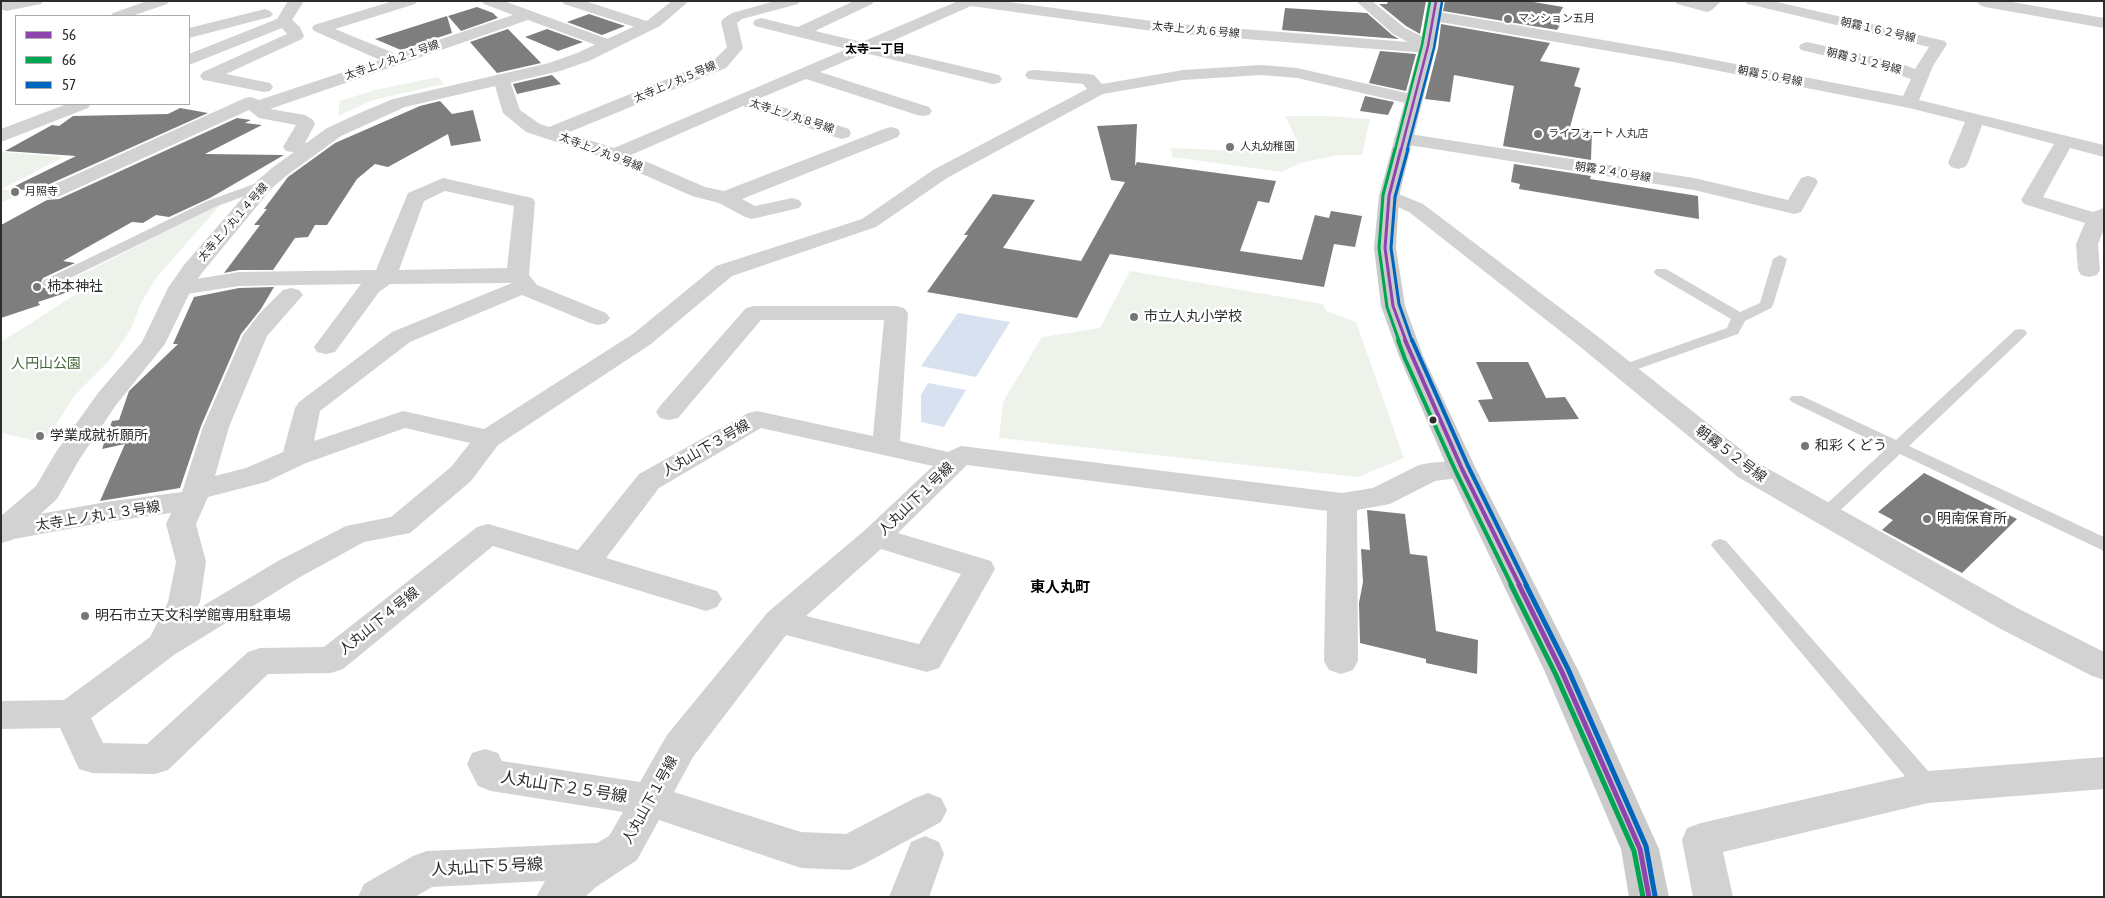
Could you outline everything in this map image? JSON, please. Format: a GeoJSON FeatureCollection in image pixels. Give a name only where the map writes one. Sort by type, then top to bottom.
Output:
{"type":"FeatureCollection","features":[{"type":"Feature","properties":{"kind":"main road"},"geometry":{"type":"LineString","coordinates":[[1435,9],[1428,47],[1389,196],[1385,248],[1393,306],[1411,356],[1462,469],[1562,672],[1640,848],[1652,896]]}},
{"type":"Feature","properties":{"kind":"street"},"geometry":{"type":"LineString","coordinates":[[3,7],[36,1]]}},
{"type":"Feature","properties":{"kind":"street"},"geometry":{"type":"LineString","coordinates":[[121,15],[162,1]]}},
{"type":"Feature","properties":{"kind":"street"},"geometry":{"type":"LineString","coordinates":[[393,60],[320,28],[410,1]]}},
{"type":"Feature","properties":{"kind":"street"},"geometry":{"type":"LineString","coordinates":[[489,1],[610,45]]}},
{"type":"Feature","properties":{"kind":"street"},"geometry":{"type":"LineString","coordinates":[[569,1],[647,26]]}},
{"type":"Feature","properties":{"kind":"street","name":"太寺上ノ丸１４号線"},"geometry":{"type":"LineString","coordinates":[[2,532],[47,492],[66,458],[107,399],[153,344],[180,288],[192,270],[265,184],[334,132],[399,103],[554,66],[610,45],[647,26],[682,1]]}},
{"type":"Feature","properties":{"kind":"street","name":"太寺上ノ丸５号線"},"geometry":{"type":"LineString","coordinates":[[551,133],[720,64],[735,48],[729,22],[737,16],[793,1]]}},
{"type":"Feature","properties":{"kind":"street"},"geometry":{"type":"LineString","coordinates":[[800,32],[867,1]]}},
{"type":"Feature","properties":{"kind":"street","name":"太寺上ノ丸６号線"},"geometry":{"type":"LineString","coordinates":[[965,1],[1166,28],[1428,47]]}},
{"type":"Feature","properties":{"kind":"street"},"geometry":{"type":"LineString","coordinates":[[1363,1],[1399,31],[1428,47]]}},
{"type":"Feature","properties":{"kind":"street"},"geometry":{"type":"LineString","coordinates":[[1682,1],[1707,7],[1714,1]]}},
{"type":"Feature","properties":{"kind":"street","name":"朝霧１６２号線"},"geometry":{"type":"LineString","coordinates":[[1752,1],[1939,44],[1920,77],[1909,103]]}},
{"type":"Feature","properties":{"kind":"street"},"geometry":{"type":"LineString","coordinates":[[190,60],[283,22],[295,2]]}},
{"type":"Feature","properties":{"kind":"street"},"geometry":{"type":"LineString","coordinates":[[190,33],[255,17],[295,2]]}},
{"type":"Feature","properties":{"kind":"street"},"geometry":{"type":"LineString","coordinates":[[615,155],[970,2]]}},
{"type":"Feature","properties":{"kind":"street"},"geometry":{"type":"LineString","coordinates":[[1985,2],[2104,23]]}},
{"type":"Feature","properties":{"kind":"street","name":"朝霧５０号線"},"geometry":{"type":"LineString","coordinates":[[1435,9],[1909,103],[2104,151]]}},
{"type":"Feature","properties":{"kind":"street","name":"太寺上ノ丸２１号線"},"geometry":{"type":"LineString","coordinates":[[51,193],[254,104],[528,15]]}},
{"type":"Feature","properties":{"kind":"street"},"geometry":{"type":"LineString","coordinates":[[283,22],[292,27],[296,36],[208,76],[264,86],[252,96],[254,104],[265,114],[299,119],[306,124],[293,147],[310,149]]}},
{"type":"Feature","properties":{"kind":"street"},"geometry":{"type":"LineString","coordinates":[[761,24],[994,79]]}},
{"type":"Feature","properties":{"kind":"street","name":"朝霧３１２号線"},"geometry":{"type":"LineString","coordinates":[[1807,47],[1887,65],[1920,77]]}},
{"type":"Feature","properties":{"kind":"street"},"geometry":{"type":"LineString","coordinates":[[1,715],[71,714],[162,646],[289,569],[357,533],[400,526],[461,474],[488,439],[642,339],[724,271],[869,223],[940,174],[1098,90],[1183,75],[1261,70],[1297,73],[1414,100]]}},
{"type":"Feature","properties":{"kind":"street"},"geometry":{"type":"LineString","coordinates":[[805,73],[923,111]]}},
{"type":"Feature","properties":{"kind":"street"},"geometry":{"type":"LineString","coordinates":[[1034,75],[1088,79],[1098,90]]}},
{"type":"Feature","properties":{"kind":"street","name":"太寺上ノ丸９号線"},"geometry":{"type":"LineString","coordinates":[[502,79],[512,113],[533,128],[615,155],[699,192],[726,198],[752,213],[792,204]]}},
{"type":"Feature","properties":{"kind":"street","name":"太寺上ノ丸８号線"},"geometry":{"type":"LineString","coordinates":[[742,100],[842,133]]}},
{"type":"Feature","properties":{"kind":"street"},"geometry":{"type":"LineString","coordinates":[[1,136],[79,105]]}},
{"type":"Feature","properties":{"kind":"street"},"geometry":{"type":"LineString","coordinates":[[1958,162],[1976,118]]}},
{"type":"Feature","properties":{"kind":"street"},"geometry":{"type":"LineString","coordinates":[[726,198],[891,133]]}},
{"type":"Feature","properties":{"kind":"street","name":"朝霧２４０号線"},"geometry":{"type":"LineString","coordinates":[[1403,139],[1694,184],[1794,208],[1808,182]]}},
{"type":"Feature","properties":{"kind":"street"},"geometry":{"type":"LineString","coordinates":[[2065,141],[2031,200],[2101,217],[2087,244],[2089,270]]}},
{"type":"Feature","properties":{"kind":"street"},"geometry":{"type":"LineString","coordinates":[[326,347],[371,287],[385,277],[416,197],[443,184],[525,202],[522,280],[528,289],[598,318]]}},
{"type":"Feature","properties":{"kind":"street","name":"朝霧５２号線"},"geometry":{"type":"LineString","coordinates":[[1389,196],[1416,208],[1624,369],[1748,470],[2008,618],[2104,667]]}},
{"type":"Feature","properties":{"kind":"street"},"geometry":{"type":"LineString","coordinates":[[180,288],[239,279],[385,277],[522,280]]}},
{"type":"Feature","properties":{"kind":"street"},"geometry":{"type":"LineString","coordinates":[[296,457],[308,408],[401,337],[522,280]]}},
{"type":"Feature","properties":{"kind":"street"},"geometry":{"type":"LineString","coordinates":[[162,646],[184,602],[191,562],[181,524],[194,496],[216,427],[254,335],[268,318],[292,295]]}},
{"type":"Feature","properties":{"kind":"street"},"geometry":{"type":"LineString","coordinates":[[669,412],[754,313],[896,313],[886,448]]}},
{"type":"Feature","properties":{"kind":"street","name":"太寺上ノ丸１３号線"},"geometry":{"type":"LineString","coordinates":[[2,532],[194,496],[256,475],[296,457],[403,418],[488,439]]}},
{"type":"Feature","properties":{"kind":"street","name":"人丸山下３号線"},"geometry":{"type":"LineString","coordinates":[[585,562],[649,481],[757,419],[954,462]]}},
{"type":"Feature","properties":{"kind":"street","name":"人丸山下１号線"},"geometry":{"type":"LineString","coordinates":[[556,897],[582,874],[623,848],[680,746],[779,621],[876,537],[961,455],[1342,502],[1380,497],[1429,472],[1462,469]]}},
{"type":"Feature","properties":{"kind":"street"},"geometry":{"type":"LineString","coordinates":[[1341,661],[1342,502]]}},
{"type":"Feature","properties":{"kind":"street","name":"人丸山下４号線"},"geometry":{"type":"LineString","coordinates":[[71,714],[92,758],[156,759],[260,661],[330,660],[488,534],[706,599]]}},
{"type":"Feature","properties":{"kind":"street"},"geometry":{"type":"LineString","coordinates":[[779,621],[927,659],[980,569],[876,537]]}},
{"type":"Feature","properties":{"kind":"street","name":"人丸山下２５号線"},"geometry":{"type":"LineString","coordinates":[[485,764],[491,775],[649,800]]}},
{"type":"Feature","properties":{"kind":"street"},"geometry":{"type":"LineString","coordinates":[[1713,897],[1701,840],[1928,787],[2104,773]]}},
{"type":"Feature","properties":{"kind":"street"},"geometry":{"type":"LineString","coordinates":[[649,800],[801,850],[850,852],[928,810]]}},
{"type":"Feature","properties":{"kind":"street"},"geometry":{"type":"LineString","coordinates":[[909,897],[925,854]]}},
{"type":"Feature","properties":{"kind":"street","name":"人丸山下５号線"},"geometry":{"type":"LineString","coordinates":[[378,897],[427,869],[604,860]]}},
{"type":"Feature","properties":{"kind":"lane"},"geometry":{"type":"LineString","coordinates":[[49,283],[212,204],[265,184]]}},
{"type":"Feature","properties":{"kind":"lane"},"geometry":{"type":"LineString","coordinates":[[1624,369],[1733,331],[1739,318],[1766,305],[1780,258]]}},
{"type":"Feature","properties":{"kind":"lane"},"geometry":{"type":"LineString","coordinates":[[1661,272],[1739,318]]}},
{"type":"Feature","properties":{"kind":"lane"},"geometry":{"type":"LineString","coordinates":[[1825,515],[2020,333]]}},
{"type":"Feature","properties":{"kind":"lane"},"geometry":{"type":"LineString","coordinates":[[1797,399],[2104,545]]}},
{"type":"Feature","properties":{"kind":"lane"},"geometry":{"type":"LineString","coordinates":[[1720,545],[1928,787]]}},
{"type":"Feature","properties":{"kind":"green space"},"geometry":{"type":"Polygon","coordinates":[[[438,77],[444,84],[373,100],[338,116],[340,101],[375,90],[438,77]]]}},
{"type":"Feature","properties":{"kind":"green space"},"geometry":{"type":"Polygon","coordinates":[[[1285,116],[1370,119],[1362,155],[1338,155],[1300,163],[1282,172],[1172,157],[1171,148],[1244,151],[1243,146],[1299,145],[1285,116]]]}},
{"type":"Feature","properties":{"kind":"green space"},"geometry":{"type":"Polygon","coordinates":[[[1,152],[64,157],[2,189],[22,193],[1,203],[1,152]]]}},
{"type":"Feature","properties":{"kind":"green space","name":"人円山公園"},"geometry":{"type":"Polygon","coordinates":[[[223,202],[156,278],[140,305],[131,329],[110,360],[74,396],[49,436],[37,441],[1,433],[1,342],[81,291],[69,282],[72,279],[223,202]]]}},
{"type":"Feature","properties":{"kind":"green space"},"geometry":{"type":"Polygon","coordinates":[[[1130,271],[1323,304],[1326,311],[1356,322],[1404,458],[1358,477],[999,438],[1003,402],[1042,337],[1100,328],[1130,271]]]}},
{"type":"Feature","properties":{"kind":"water"},"geometry":{"type":"Polygon","coordinates":[[[958,313],[1010,322],[976,377],[921,366],[958,313]]]}},
{"type":"Feature","properties":{"kind":"water"},"geometry":{"type":"Polygon","coordinates":[[[928,383],[966,390],[944,427],[921,422],[921,395],[928,383]]]}},
{"type":"Feature","properties":{"kind":"building"},"geometry":{"type":"Polygon","coordinates":[[[1388,1],[1426,1],[1420,34],[1406,26],[1379,4],[1387,4],[1388,1]]]}},
{"type":"Feature","properties":{"kind":"building"},"geometry":{"type":"Polygon","coordinates":[[[1445,1],[1528,1],[1563,7],[1555,22],[1561,23],[1557,30],[1443,11],[1445,1]]]}},
{"type":"Feature","properties":{"kind":"building"},"geometry":{"type":"Polygon","coordinates":[[[477,7],[493,13],[498,18],[461,31],[448,16],[477,7]]]}},
{"type":"Feature","properties":{"kind":"building"},"geometry":{"type":"Polygon","coordinates":[[[1285,8],[1367,13],[1399,39],[1282,30],[1285,8]]]}},
{"type":"Feature","properties":{"kind":"building"},"geometry":{"type":"Polygon","coordinates":[[[589,14],[625,26],[602,35],[567,22],[589,14]]]}},
{"type":"Feature","properties":{"kind":"building"},"geometry":{"type":"Polygon","coordinates":[[[447,16],[452,33],[401,50],[375,39],[447,16]]]}},
{"type":"Feature","properties":{"kind":"building"},"geometry":{"type":"Polygon","coordinates":[[[1441,24],[1550,43],[1540,61],[1580,68],[1574,86],[1581,88],[1570,127],[1592,130],[1591,160],[1503,146],[1514,86],[1454,75],[1450,102],[1425,99],[1438,48],[1441,24]]]}},
{"type":"Feature","properties":{"kind":"building"},"geometry":{"type":"Polygon","coordinates":[[[508,29],[541,63],[497,73],[470,42],[508,29]]]}},
{"type":"Feature","properties":{"kind":"building"},"geometry":{"type":"Polygon","coordinates":[[[547,29],[583,42],[558,51],[525,37],[547,29]]]}},
{"type":"Feature","properties":{"kind":"building"},"geometry":{"type":"Polygon","coordinates":[[[1380,51],[1416,54],[1406,91],[1369,83],[1380,51]]]}},
{"type":"Feature","properties":{"kind":"building"},"geometry":{"type":"Polygon","coordinates":[[[552,75],[561,84],[517,94],[513,84],[552,75]]]}},
{"type":"Feature","properties":{"kind":"building"},"geometry":{"type":"Polygon","coordinates":[[[1365,96],[1394,102],[1388,115],[1360,111],[1365,96]]]}},
{"type":"Feature","properties":{"kind":"building"},"geometry":{"type":"Polygon","coordinates":[[[440,101],[452,114],[473,110],[481,141],[451,146],[448,134],[388,167],[375,164],[357,179],[327,225],[315,225],[308,237],[295,238],[273,270],[239,270],[224,273],[260,225],[254,225],[288,177],[335,143],[420,106],[440,101]]]}},
{"type":"Feature","properties":{"kind":"building"},"geometry":{"type":"Polygon","coordinates":[[[180,108],[208,113],[43,187],[39,192],[11,188],[76,156],[5,151],[52,125],[59,126],[73,116],[168,114],[180,108]]]}},
{"type":"Feature","properties":{"kind":"building"},"geometry":{"type":"Polygon","coordinates":[[[237,118],[251,120],[245,123],[262,125],[205,154],[284,155],[210,198],[169,217],[156,215],[143,223],[132,222],[63,261],[75,263],[43,278],[40,284],[44,288],[54,288],[62,284],[68,292],[38,302],[40,305],[1,318],[1,225],[47,200],[59,199],[237,118]]]}},
{"type":"Feature","properties":{"kind":"building"},"geometry":{"type":"Polygon","coordinates":[[[1137,124],[1135,166],[1137,162],[1276,181],[1269,203],[1258,201],[1240,251],[1302,260],[1315,215],[1329,218],[1331,211],[1362,216],[1355,247],[1334,244],[1324,287],[1110,254],[1077,318],[927,292],[968,235],[964,235],[993,194],[1035,200],[1003,248],[1081,261],[1125,182],[1111,180],[1097,126],[1137,124]]]}},
{"type":"Feature","properties":{"kind":"building"},"geometry":{"type":"Polygon","coordinates":[[[1514,164],[1591,176],[1590,179],[1698,196],[1699,219],[1519,189],[1520,184],[1511,182],[1514,164]]]}},
{"type":"Feature","properties":{"kind":"building"},"geometry":{"type":"Polygon","coordinates":[[[274,287],[261,309],[241,334],[201,426],[180,488],[100,501],[125,444],[102,449],[112,421],[119,420],[129,391],[178,344],[173,344],[194,297],[239,288],[274,287]]]}},
{"type":"Feature","properties":{"kind":"building"},"geometry":{"type":"Polygon","coordinates":[[[1476,362],[1528,362],[1546,398],[1565,397],[1579,419],[1489,422],[1478,400],[1493,399],[1476,362]]]}},
{"type":"Feature","properties":{"kind":"building"},"geometry":{"type":"Polygon","coordinates":[[[1924,473],[2017,519],[1962,573],[1882,530],[1893,520],[1878,512],[1924,473]]]}},
{"type":"Feature","properties":{"kind":"building"},"geometry":{"type":"Polygon","coordinates":[[[1367,510],[1405,514],[1410,554],[1427,556],[1436,631],[1478,640],[1477,674],[1426,663],[1426,659],[1360,643],[1359,603],[1363,582],[1361,549],[1370,550],[1367,510]]]}},
{"type":"Feature","properties":{"kind":"transit line","name":"66"},"geometry":{"type":"LineString","coordinates":[[1430,1],[1422,45],[1383,195],[1379,248],[1387,307],[1405,359],[1456,472],[1556,675],[1634,851],[1643,897]]}},
{"type":"Feature","properties":{"kind":"transit line","name":"56"},"geometry":{"type":"LineString","coordinates":[[1436,1],[1428,46],[1389,196],[1385,248],[1393,306],[1411,356],[1462,469],[1562,672],[1640,849],[1649,897]]}},
{"type":"Feature","properties":{"kind":"transit line","name":"57"},"geometry":{"type":"LineString","coordinates":[[1442,2],[1434,48],[1395,197],[1391,248],[1399,304],[1417,354],[1468,466],[1568,669],[1646,846],[1655,896]]}},
{"type":"Feature","properties":{"kind":"place","name":"マンション五月"},"geometry":{"type":"Point","coordinates":[1508,19]}},
{"type":"Feature","properties":{"kind":"place","name":"ライフォート 人丸店"},"geometry":{"type":"Point","coordinates":[1538,134]}},
{"type":"Feature","properties":{"kind":"place","name":"人丸幼稚園"},"geometry":{"type":"Point","coordinates":[1230,147]}},
{"type":"Feature","properties":{"kind":"place","name":"月照寺"},"geometry":{"type":"Point","coordinates":[15,192]}},
{"type":"Feature","properties":{"kind":"place","name":"柿本神社"},"geometry":{"type":"Point","coordinates":[37,287]}},
{"type":"Feature","properties":{"kind":"place","name":"市立人丸小学校"},"geometry":{"type":"Point","coordinates":[1134,317]}},
{"type":"Feature","properties":{"kind":"place","name":"学業成就祈願所"},"geometry":{"type":"Point","coordinates":[40,436]}},
{"type":"Feature","properties":{"kind":"place","name":"和彩 くどう"},"geometry":{"type":"Point","coordinates":[1805,446]}},
{"type":"Feature","properties":{"kind":"place","name":"明南保育所"},"geometry":{"type":"Point","coordinates":[1927,519]}},
{"type":"Feature","properties":{"kind":"place","name":"明石市立天文科学館専用駐車場"},"geometry":{"type":"Point","coordinates":[85,616]}},
{"type":"Feature","properties":{"kind":"district","name":"太寺一丁目"},"geometry":{"type":"Point","coordinates":[875,49]}},
{"type":"Feature","properties":{"kind":"district","name":"東人丸町"},"geometry":{"type":"Point","coordinates":[1060,587]}}]}
